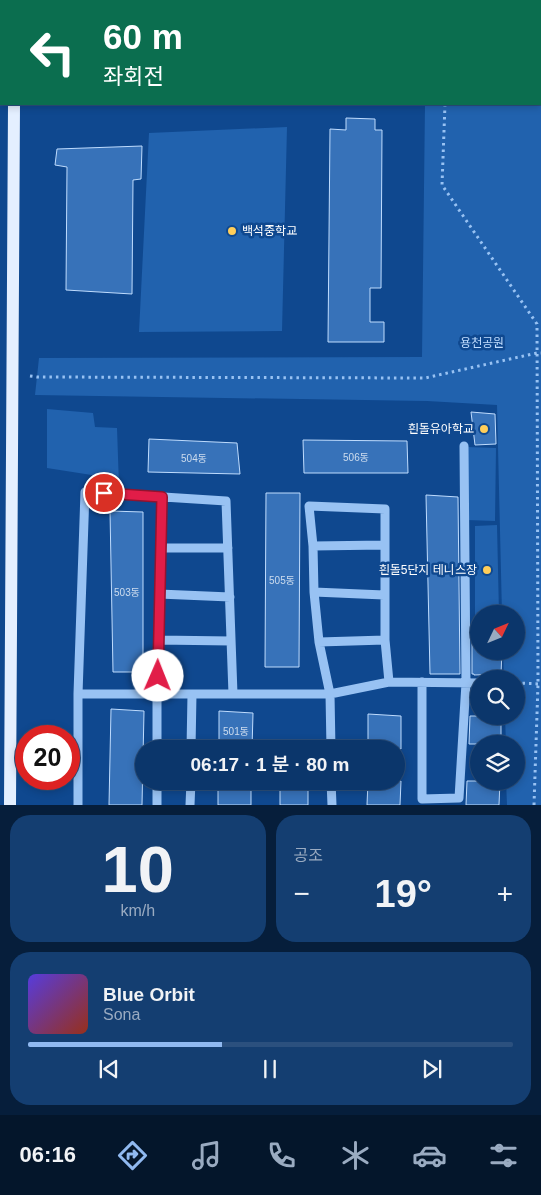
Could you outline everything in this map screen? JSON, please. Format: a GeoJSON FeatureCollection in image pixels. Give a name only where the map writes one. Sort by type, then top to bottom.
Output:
{"type":"FeatureCollection","features":[{"type":"Feature","properties":{"kind":"main road"},"geometry":{"type":"LineString","coordinates":[[10,805],[14,105]]}},
{"type":"Feature","properties":{"kind":"lane"},"geometry":{"type":"LineString","coordinates":[[422,682],[422,799],[459,798],[466,683],[464,446]]}},
{"type":"Feature","properties":{"kind":"lane"},"geometry":{"type":"LineString","coordinates":[[78,805],[78,694],[84,492],[226,501],[233,694]]}},
{"type":"Feature","properties":{"kind":"lane"},"geometry":{"type":"LineString","coordinates":[[157,740],[162,497]]}},
{"type":"Feature","properties":{"kind":"lane"},"geometry":{"type":"LineString","coordinates":[[331,740],[330,694],[318,642],[309,506],[385,509],[385,640],[389,682]]}},
{"type":"Feature","properties":{"kind":"lane"},"geometry":{"type":"LineString","coordinates":[[313,546],[384,546]]}},
{"type":"Feature","properties":{"kind":"lane"},"geometry":{"type":"LineString","coordinates":[[161,548],[228,548]]}},
{"type":"Feature","properties":{"kind":"lane"},"geometry":{"type":"LineString","coordinates":[[314,592],[384,595]]}},
{"type":"Feature","properties":{"kind":"lane"},"geometry":{"type":"LineString","coordinates":[[159,594],[230,597]]}},
{"type":"Feature","properties":{"kind":"lane"},"geometry":{"type":"LineString","coordinates":[[158,640],[231,642]]}},
{"type":"Feature","properties":{"kind":"lane"},"geometry":{"type":"LineString","coordinates":[[318,642],[385,640]]}},
{"type":"Feature","properties":{"kind":"lane"},"geometry":{"type":"LineString","coordinates":[[78,694],[330,694],[389,682],[470,683]]}},
{"type":"Feature","properties":{"kind":"lane"},"geometry":{"type":"LineString","coordinates":[[191,740],[192,694]]}},
{"type":"Feature","properties":{"kind":"lane"},"geometry":{"type":"LineString","coordinates":[[157,790],[157,805]]}},
{"type":"Feature","properties":{"kind":"lane"},"geometry":{"type":"LineString","coordinates":[[190,805],[191,790]]}},
{"type":"Feature","properties":{"kind":"lane"},"geometry":{"type":"LineString","coordinates":[[331,790],[332,805]]}},
{"type":"Feature","properties":{"kind":"path"},"geometry":{"type":"LineString","coordinates":[[445,105],[442,185],[537,324],[539,353],[539,684],[534,805]]}},
{"type":"Feature","properties":{"kind":"path"},"geometry":{"type":"LineString","coordinates":[[30,376],[425,378],[539,353]]}},
{"type":"Feature","properties":{"kind":"path"},"geometry":{"type":"LineString","coordinates":[[525,683],[539,684]]}},
{"type":"Feature","properties":{"kind":"green space","name":"용천공원"},"geometry":{"type":"Polygon","coordinates":[[[425,105],[541,105],[541,805],[507,805],[506,790],[525,790],[525,735],[506,735],[505,725],[525,725],[525,670],[504,670],[503,660],[525,660],[525,605],[502,605],[497,405],[427,401],[35,395],[39,358],[422,357],[425,105]]]}},
{"type":"Feature","properties":{"kind":"green space"},"geometry":{"type":"Polygon","coordinates":[[[287,127],[282,331],[139,332],[149,133],[287,127]]]}},
{"type":"Feature","properties":{"kind":"green space"},"geometry":{"type":"Polygon","coordinates":[[[47,409],[93,413],[95,427],[117,428],[119,486],[98,486],[98,476],[47,468],[47,409]]]}},
{"type":"Feature","properties":{"kind":"green space"},"geometry":{"type":"Polygon","coordinates":[[[467,447],[496,448],[495,521],[467,520],[467,447]]]}},
{"type":"Feature","properties":{"kind":"green space","name":"흰돌5단지 테니스장"},"geometry":{"type":"Polygon","coordinates":[[[497,525],[499,605],[475,605],[475,526],[497,525]]]}},
{"type":"Feature","properties":{"kind":"building"},"geometry":{"type":"Polygon","coordinates":[[[346,118],[375,119],[375,130],[382,130],[381,288],[370,288],[370,322],[384,322],[384,342],[328,342],[330,129],[346,130],[346,118]]]}},
{"type":"Feature","properties":{"kind":"building"},"geometry":{"type":"Polygon","coordinates":[[[142,146],[141,179],[133,180],[132,294],[66,290],[67,167],[55,165],[57,149],[142,146]]]}},
{"type":"Feature","properties":{"kind":"building","name":"흰돌유아학교"},"geometry":{"type":"Polygon","coordinates":[[[471,412],[495,414],[496,444],[475,445],[471,412]]]}},
{"type":"Feature","properties":{"kind":"building"},"geometry":{"type":"Polygon","coordinates":[[[149,439],[237,443],[240,474],[148,472],[149,439]]]}},
{"type":"Feature","properties":{"kind":"building"},"geometry":{"type":"Polygon","coordinates":[[[303,440],[407,441],[408,473],[304,473],[303,440]]]}},
{"type":"Feature","properties":{"kind":"building"},"geometry":{"type":"Polygon","coordinates":[[[266,493],[300,493],[299,667],[265,667],[266,493]]]}},
{"type":"Feature","properties":{"kind":"building"},"geometry":{"type":"Polygon","coordinates":[[[426,495],[458,497],[460,674],[430,674],[426,495]]]}},
{"type":"Feature","properties":{"kind":"building"},"geometry":{"type":"Polygon","coordinates":[[[110,511],[143,512],[143,672],[113,672],[110,511]]]}},
{"type":"Feature","properties":{"kind":"building"},"geometry":{"type":"Polygon","coordinates":[[[472,660],[502,660],[501,670],[472,670],[472,660]]]}},
{"type":"Feature","properties":{"kind":"building"},"geometry":{"type":"Polygon","coordinates":[[[111,709],[144,711],[143,740],[135,740],[135,790],[142,790],[142,805],[109,805],[111,709]]]}},
{"type":"Feature","properties":{"kind":"building"},"geometry":{"type":"Polygon","coordinates":[[[219,711],[253,713],[252,740],[219,740],[219,711]]]}},
{"type":"Feature","properties":{"kind":"building"},"geometry":{"type":"Polygon","coordinates":[[[368,714],[401,716],[401,740],[368,740],[368,714]]]}},
{"type":"Feature","properties":{"kind":"building"},"geometry":{"type":"Polygon","coordinates":[[[470,716],[470,725],[501,725],[501,735],[470,735],[469,744],[470,716]]]}},
{"type":"Feature","properties":{"kind":"building"},"geometry":{"type":"Polygon","coordinates":[[[467,781],[470,781],[470,790],[500,790],[499,805],[466,805],[467,781]]]}},
{"type":"Feature","properties":{"kind":"building"},"geometry":{"type":"Polygon","coordinates":[[[218,790],[251,790],[251,805],[218,805],[218,790]]]}},
{"type":"Feature","properties":{"kind":"building"},"geometry":{"type":"Polygon","coordinates":[[[280,790],[308,790],[308,805],[280,805],[280,790]]]}},
{"type":"Feature","properties":{"kind":"building"},"geometry":{"type":"Polygon","coordinates":[[[368,790],[401,790],[400,805],[367,805],[368,790]]]}},
{"type":"Feature","properties":{"kind":"place","name":"백석중학교"},"geometry":{"type":"Point","coordinates":[232,231]}},
{"type":"Feature","properties":{"kind":"place","name":"흰돌유아학교"},"geometry":{"type":"Point","coordinates":[484,429]}},
{"type":"Feature","properties":{"kind":"place","name":"흰돌5단지 테니스장"},"geometry":{"type":"Point","coordinates":[487,570]}},
{"type":"Feature","properties":{"kind":"route"},"geometry":{"type":"LineString","coordinates":[[104,493],[162,497],[158,676]]}}]}
